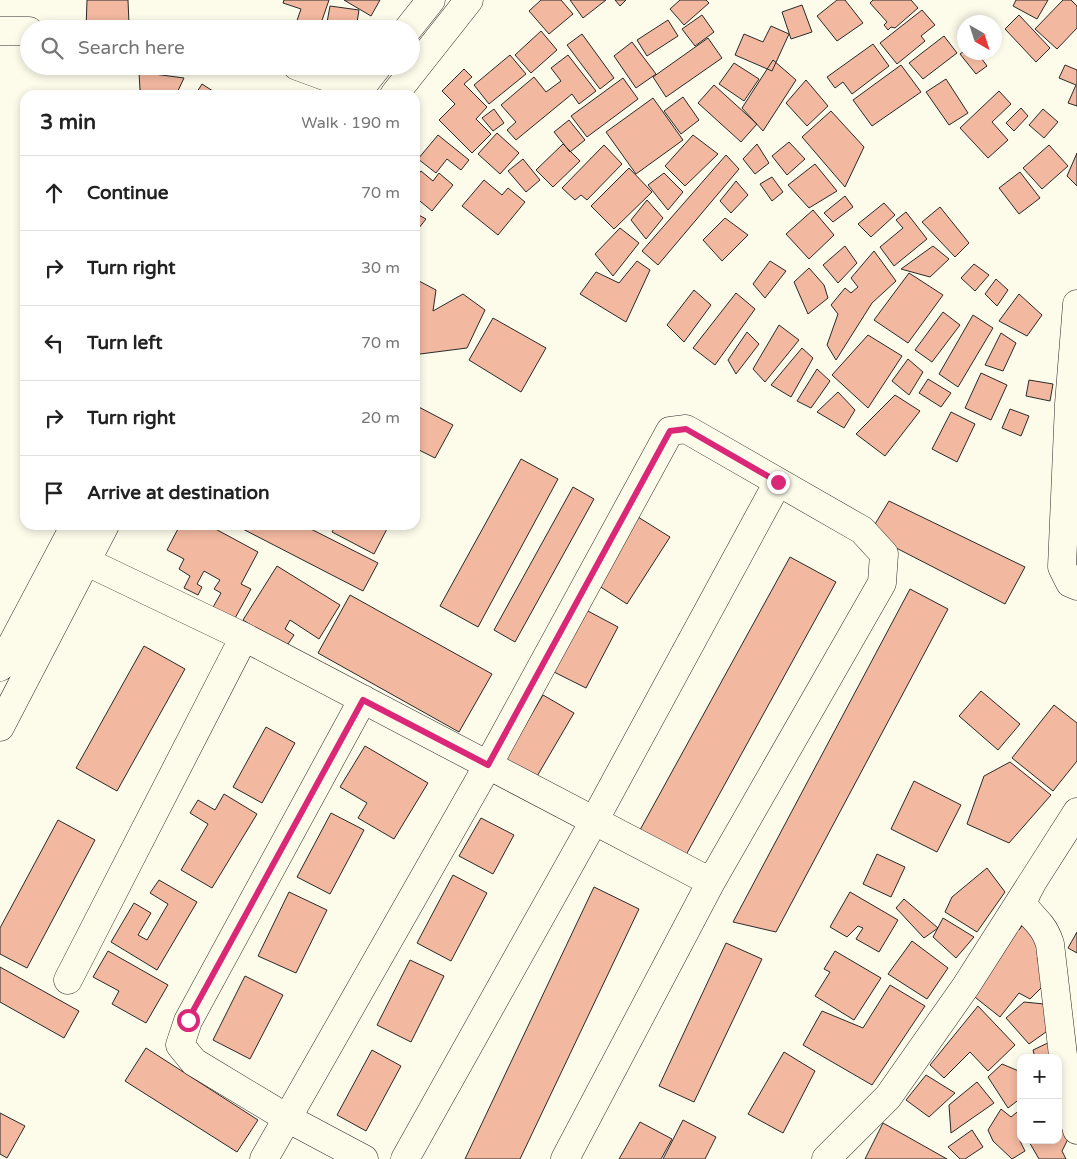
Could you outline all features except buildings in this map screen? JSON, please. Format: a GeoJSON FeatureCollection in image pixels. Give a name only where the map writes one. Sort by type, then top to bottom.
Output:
{"type":"FeatureCollection","features":[{"type":"Feature","properties":{"kind":"street"},"geometry":{"type":"LineString","coordinates":[[415,20],[431,0]]}},
{"type":"Feature","properties":{"kind":"street"},"geometry":{"type":"LineString","coordinates":[[420,62],[470,0]]}},
{"type":"Feature","properties":{"kind":"street"},"geometry":{"type":"LineString","coordinates":[[0,31],[20,30]]}},
{"type":"Feature","properties":{"kind":"street"},"geometry":{"type":"LineString","coordinates":[[318,75],[353,90]]}},
{"type":"Feature","properties":{"kind":"street"},"geometry":{"type":"LineString","coordinates":[[360,90],[371,75]]}},
{"type":"Feature","properties":{"kind":"street"},"geometry":{"type":"LineString","coordinates":[[398,90],[410,75]]}},
{"type":"Feature","properties":{"kind":"street"},"geometry":{"type":"LineString","coordinates":[[1077,304],[1069,404],[1062,567],[1070,583],[1077,586]]}},
{"type":"Feature","properties":{"kind":"street"},"geometry":{"type":"LineString","coordinates":[[264,1159],[488,765],[670,431],[686,429],[862,530],[884,554],[882,583],[711,882],[565,1159]]}},
{"type":"Feature","properties":{"kind":"street"},"geometry":{"type":"LineString","coordinates":[[405,1159],[594,821],[778,482]]}},
{"type":"Feature","properties":{"kind":"street"},"geometry":{"type":"LineString","coordinates":[[0,667],[72,530]]}},
{"type":"Feature","properties":{"kind":"street"},"geometry":{"type":"LineString","coordinates":[[0,727],[102,530]]}},
{"type":"Feature","properties":{"kind":"street"},"geometry":{"type":"LineString","coordinates":[[85,561],[244,637],[711,882]]}},
{"type":"Feature","properties":{"kind":"street"},"geometry":{"type":"LineString","coordinates":[[68,980],[244,637]]}},
{"type":"Feature","properties":{"kind":"street"},"geometry":{"type":"LineString","coordinates":[[363,700],[188,1020],[180,1044],[194,1062],[287,1118],[364,1159]]}},
{"type":"Feature","properties":{"kind":"street"},"geometry":{"type":"LineString","coordinates":[[826,1159],[888,1097],[966,986],[1077,812]]}},
{"type":"Feature","properties":{"kind":"street"},"geometry":{"type":"LineString","coordinates":[[1042,866],[1024,897],[1024,903],[1025,909],[1042,927],[1050,944],[1068,1098],[1077,1130]]}},
{"type":"Feature","properties":{"kind":"route"},"geometry":{"type":"LineString","coordinates":[[188,1020],[363,700],[488,765],[670,431],[686,429],[778,482]]}}]}
